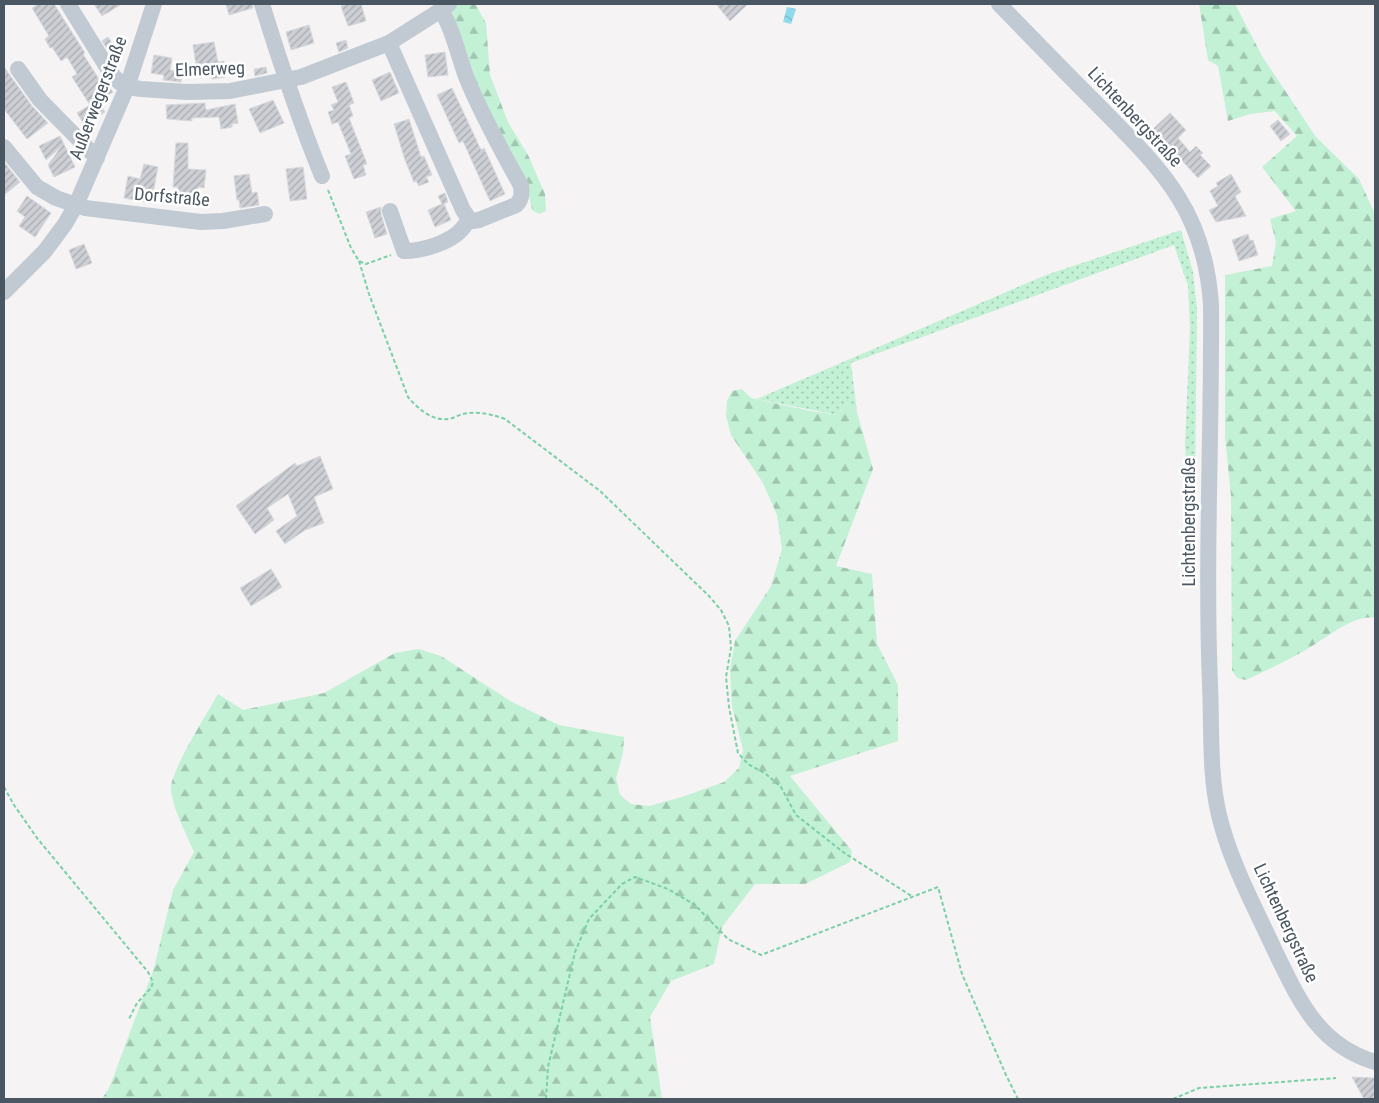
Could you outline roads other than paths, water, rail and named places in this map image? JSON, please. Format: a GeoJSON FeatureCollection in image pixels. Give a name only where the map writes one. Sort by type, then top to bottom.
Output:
{"type":"FeatureCollection","features":[{"type":"Feature","properties":{"kind":"street"},"geometry":{"type":"LineString","coordinates":[[68,4],[110,72],[119,82],[127,87]]}},
{"type":"Feature","properties":{"kind":"street","name":"Außerwegerstraße"},"geometry":{"type":"LineString","coordinates":[[6,290],[45,251],[76,205],[127,87],[154,4]]}},
{"type":"Feature","properties":{"kind":"street"},"geometry":{"type":"LineString","coordinates":[[262,4],[286,81],[322,176]]}},
{"type":"Feature","properties":{"kind":"street","name":"Lichtenbergstraße"},"geometry":{"type":"LineString","coordinates":[[999,4],[1157,167],[1182,202],[1195,228],[1207,269],[1211,305],[1208,586],[1212,756],[1215,797],[1233,857],[1254,906],[1305,1009],[1314,1022],[1335,1042],[1353,1054],[1375,1062]]}},
{"type":"Feature","properties":{"kind":"street","name":"Elmerweg"},"geometry":{"type":"LineString","coordinates":[[127,87],[187,92],[230,91],[286,81],[389,43],[445,7],[475,99],[521,186],[521,201],[516,205],[479,220],[473,221],[469,219]]}},
{"type":"Feature","properties":{"kind":"street"},"geometry":{"type":"LineString","coordinates":[[389,43],[463,210],[469,219],[454,236],[422,248],[404,250],[390,211]]}},
{"type":"Feature","properties":{"kind":"street"},"geometry":{"type":"LineString","coordinates":[[18,69],[40,100],[97,158]]}},
{"type":"Feature","properties":{"kind":"street"},"geometry":{"type":"LineString","coordinates":[[4,147],[37,187],[56,198],[76,205]]}},
{"type":"Feature","properties":{"kind":"street","name":"Dorfstraße"},"geometry":{"type":"LineString","coordinates":[[76,205],[86,208],[202,222],[223,221],[265,214]]}},
{"type":"Feature","properties":{"kind":"water"},"geometry":{"type":"Polygon","coordinates":[[[787,7],[796,9],[791,24],[783,22],[787,7]]]}}]}
